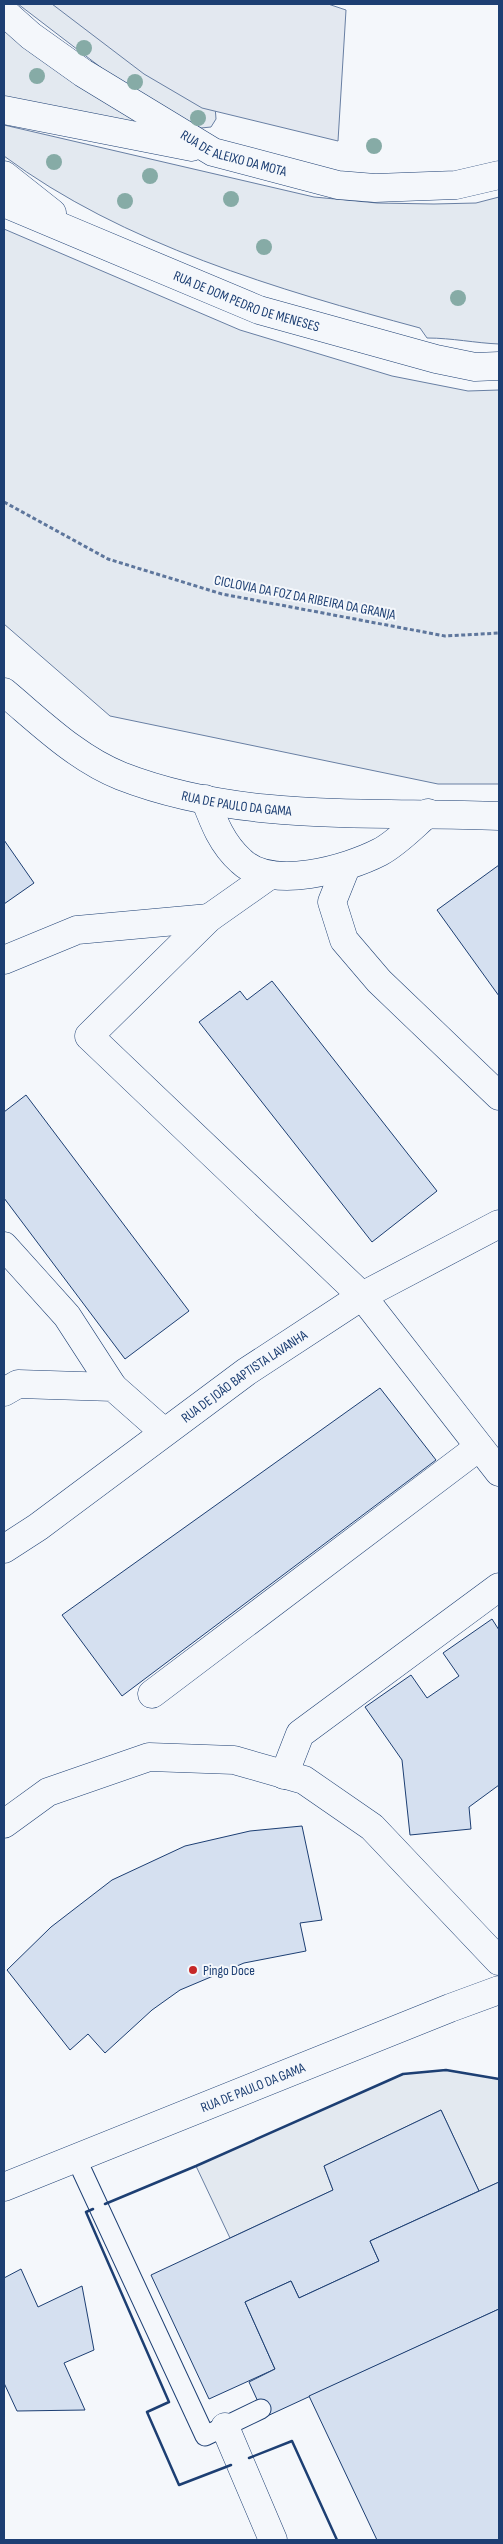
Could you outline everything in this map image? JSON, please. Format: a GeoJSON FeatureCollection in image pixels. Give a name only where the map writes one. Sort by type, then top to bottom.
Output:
{"type":"FeatureCollection","features":[{"type":"Feature","properties":{"kind":"street","name":"RUA DE ALEIXO DA MOTA"},"geometry":{"type":"LineString","coordinates":[[4,12],[31,36],[83,73],[213,152],[338,185],[375,188],[456,185],[499,175]]}},
{"type":"Feature","properties":{"kind":"street"},"geometry":{"type":"LineString","coordinates":[[4,110],[213,152]]}},
{"type":"Feature","properties":{"kind":"street"},"geometry":{"type":"LineString","coordinates":[[4,176],[83,236]]}},
{"type":"Feature","properties":{"kind":"street","name":"RUA DE DOM PEDRO DE MENESES"},"geometry":{"type":"LineString","coordinates":[[4,203],[259,310],[436,359],[475,367],[499,366]]}},
{"type":"Feature","properties":{"kind":"street","name":"RUA DE PAULO DA GAMA"},"geometry":{"type":"LineString","coordinates":[[4,692],[69,746],[94,762],[120,775],[205,799],[240,807],[298,813],[428,813],[499,816]]}},
{"type":"Feature","properties":{"kind":"street"},"geometry":{"type":"LineString","coordinates":[[205,799],[218,834],[242,863],[270,875],[296,877],[346,866],[382,852],[428,813]]}},
{"type":"Feature","properties":{"kind":"street"},"geometry":{"type":"LineString","coordinates":[[346,866],[332,902],[344,940],[379,981],[499,1096]]}},
{"type":"Feature","properties":{"kind":"street"},"geometry":{"type":"LineString","coordinates":[[270,875],[209,918],[89,1036],[362,1296],[499,1472]]}},
{"type":"Feature","properties":{"kind":"street"},"geometry":{"type":"LineString","coordinates":[[4,960],[77,930],[209,918]]}},
{"type":"Feature","properties":{"kind":"street","name":"RUA DE JOÃO BAPTISTA LAVANHA"},"geometry":{"type":"LineString","coordinates":[[4,1549],[38,1527],[246,1372],[362,1296],[499,1224]]}},
{"type":"Feature","properties":{"kind":"street"},"geometry":{"type":"LineString","coordinates":[[4,1246],[67,1316],[113,1386],[164,1432]]}},
{"type":"Feature","properties":{"kind":"street"},"geometry":{"type":"LineString","coordinates":[[4,1392],[18,1384],[113,1386]]}},
{"type":"Feature","properties":{"kind":"street"},"geometry":{"type":"LineString","coordinates":[[152,1694],[479,1447]]}},
{"type":"Feature","properties":{"kind":"street"},"geometry":{"type":"LineString","coordinates":[[284,1775],[300,1734],[499,1587]]}},
{"type":"Feature","properties":{"kind":"street"},"geometry":{"type":"LineString","coordinates":[[4,1824],[48,1792],[149,1757],[234,1760],[304,1780],[372,1827],[499,1961]]}},
{"type":"Feature","properties":{"kind":"street","name":"RUA DE PAULO DA GAMA"},"geometry":{"type":"LineString","coordinates":[[4,2186],[440,2011],[499,1990]]}},
{"type":"Feature","properties":{"kind":"street"},"geometry":{"type":"LineString","coordinates":[[225,2427],[273,2540]]}},
{"type":"Feature","properties":{"kind":"lane"},"geometry":{"type":"LineString","coordinates":[[76,2158],[205,2436],[261,2409]]}},
{"type":"Feature","properties":{"kind":"path","name":"CICLOVIA DA FOZ DA RIBEIRA DA GRANJA"},"geometry":{"type":"LineString","coordinates":[[4,502],[108,559],[222,594],[445,636],[499,633]]}},
{"type":"Feature","properties":{"kind":"shaded area"},"geometry":{"type":"Polygon","coordinates":[[[18,4],[57,4],[214,92],[216,119],[211,127],[201,128],[129,89],[18,4]]]}},
{"type":"Feature","properties":{"kind":"shaded area"},"geometry":{"type":"Polygon","coordinates":[[[52,4],[328,4],[346,10],[338,141],[202,108],[144,74],[52,4]]]}},
{"type":"Feature","properties":{"kind":"shaded area"},"geometry":{"type":"Polygon","coordinates":[[[4,21],[168,135],[4,101],[4,21]]]}},
{"type":"Feature","properties":{"kind":"shaded area"},"geometry":{"type":"Polygon","coordinates":[[[4,125],[314,197],[377,203],[434,204],[476,203],[499,197],[499,344],[427,338],[420,328],[258,280],[203,261],[150,239],[99,215],[50,187],[4,156],[4,125]]]}},
{"type":"Feature","properties":{"kind":"shaded area"},"geometry":{"type":"Polygon","coordinates":[[[4,229],[240,330],[392,376],[468,391],[499,390],[499,784],[438,784],[110,716],[4,624],[4,229]]]}},
{"type":"Feature","properties":{"kind":"shaded area"},"geometry":{"type":"Polygon","coordinates":[[[446,2070],[499,2079],[499,2182],[479,2191],[441,2110],[324,2166],[333,2190],[230,2238],[196,2166],[403,2074],[446,2070]]]}},
{"type":"Feature","properties":{"kind":"building"},"geometry":{"type":"Polygon","coordinates":[[[4,840],[34,883],[4,904],[4,840]]]}},
{"type":"Feature","properties":{"kind":"building"},"geometry":{"type":"Polygon","coordinates":[[[499,865],[499,996],[437,910],[499,865]]]}},
{"type":"Feature","properties":{"kind":"building"},"geometry":{"type":"Polygon","coordinates":[[[272,981],[437,1191],[372,1242],[199,1022],[240,991],[247,1000],[272,981]]]}},
{"type":"Feature","properties":{"kind":"building"},"geometry":{"type":"Polygon","coordinates":[[[26,1095],[189,1311],[125,1359],[4,1198],[4,1112],[26,1095]]]}},
{"type":"Feature","properties":{"kind":"building"},"geometry":{"type":"Polygon","coordinates":[[[380,1388],[436,1460],[122,1696],[62,1615],[380,1388]]]}},
{"type":"Feature","properties":{"kind":"building"},"geometry":{"type":"Polygon","coordinates":[[[492,1619],[499,1630],[499,1785],[469,1807],[471,1829],[410,1835],[402,1760],[365,1707],[411,1675],[427,1698],[459,1676],[443,1653],[492,1619]]]}},
{"type":"Feature","properties":{"kind":"building"},"geometry":{"type":"Polygon","coordinates":[[[302,1826],[322,1920],[300,1923],[306,1951],[244,1963],[180,1990],[152,2010],[105,2053],[88,2034],[70,2050],[7,1970],[51,1927],[112,1880],[185,1846],[250,1831],[302,1826]]]}},
{"type":"Feature","properties":{"kind":"building"},"geometry":{"type":"Polygon","coordinates":[[[441,2110],[479,2191],[370,2241],[379,2261],[299,2298],[291,2281],[245,2302],[275,2369],[209,2399],[151,2275],[333,2190],[324,2166],[441,2110]]]}},
{"type":"Feature","properties":{"kind":"building"},"geometry":{"type":"Polygon","coordinates":[[[499,2182],[499,2309],[265,2417],[249,2382],[275,2369],[245,2302],[291,2281],[299,2298],[379,2261],[370,2241],[499,2182]]]}},
{"type":"Feature","properties":{"kind":"building"},"geometry":{"type":"Polygon","coordinates":[[[21,2269],[38,2307],[82,2286],[94,2350],[64,2363],[85,2410],[17,2411],[4,2383],[4,2278],[21,2269]]]}},
{"type":"Feature","properties":{"kind":"building"},"geometry":{"type":"Polygon","coordinates":[[[499,2309],[499,2540],[377,2540],[309,2396],[499,2309]]]}},
{"type":"Feature","properties":{"kind":"wall"},"geometry":{"type":"LineString","coordinates":[[105,2204],[196,2166],[403,2074],[446,2070],[499,2079]]}},
{"type":"Feature","properties":{"kind":"wall"},"geometry":{"type":"LineString","coordinates":[[93,2209],[86,2212],[169,2402],[147,2412],[179,2485],[231,2465]]}},
{"type":"Feature","properties":{"kind":"wall"},"geometry":{"type":"LineString","coordinates":[[249,2458],[292,2441],[337,2540]]}},
{"type":"Feature","properties":{"kind":"place","name":"Pingo Doce"},"geometry":{"type":"Point","coordinates":[193,1970]}}]}
